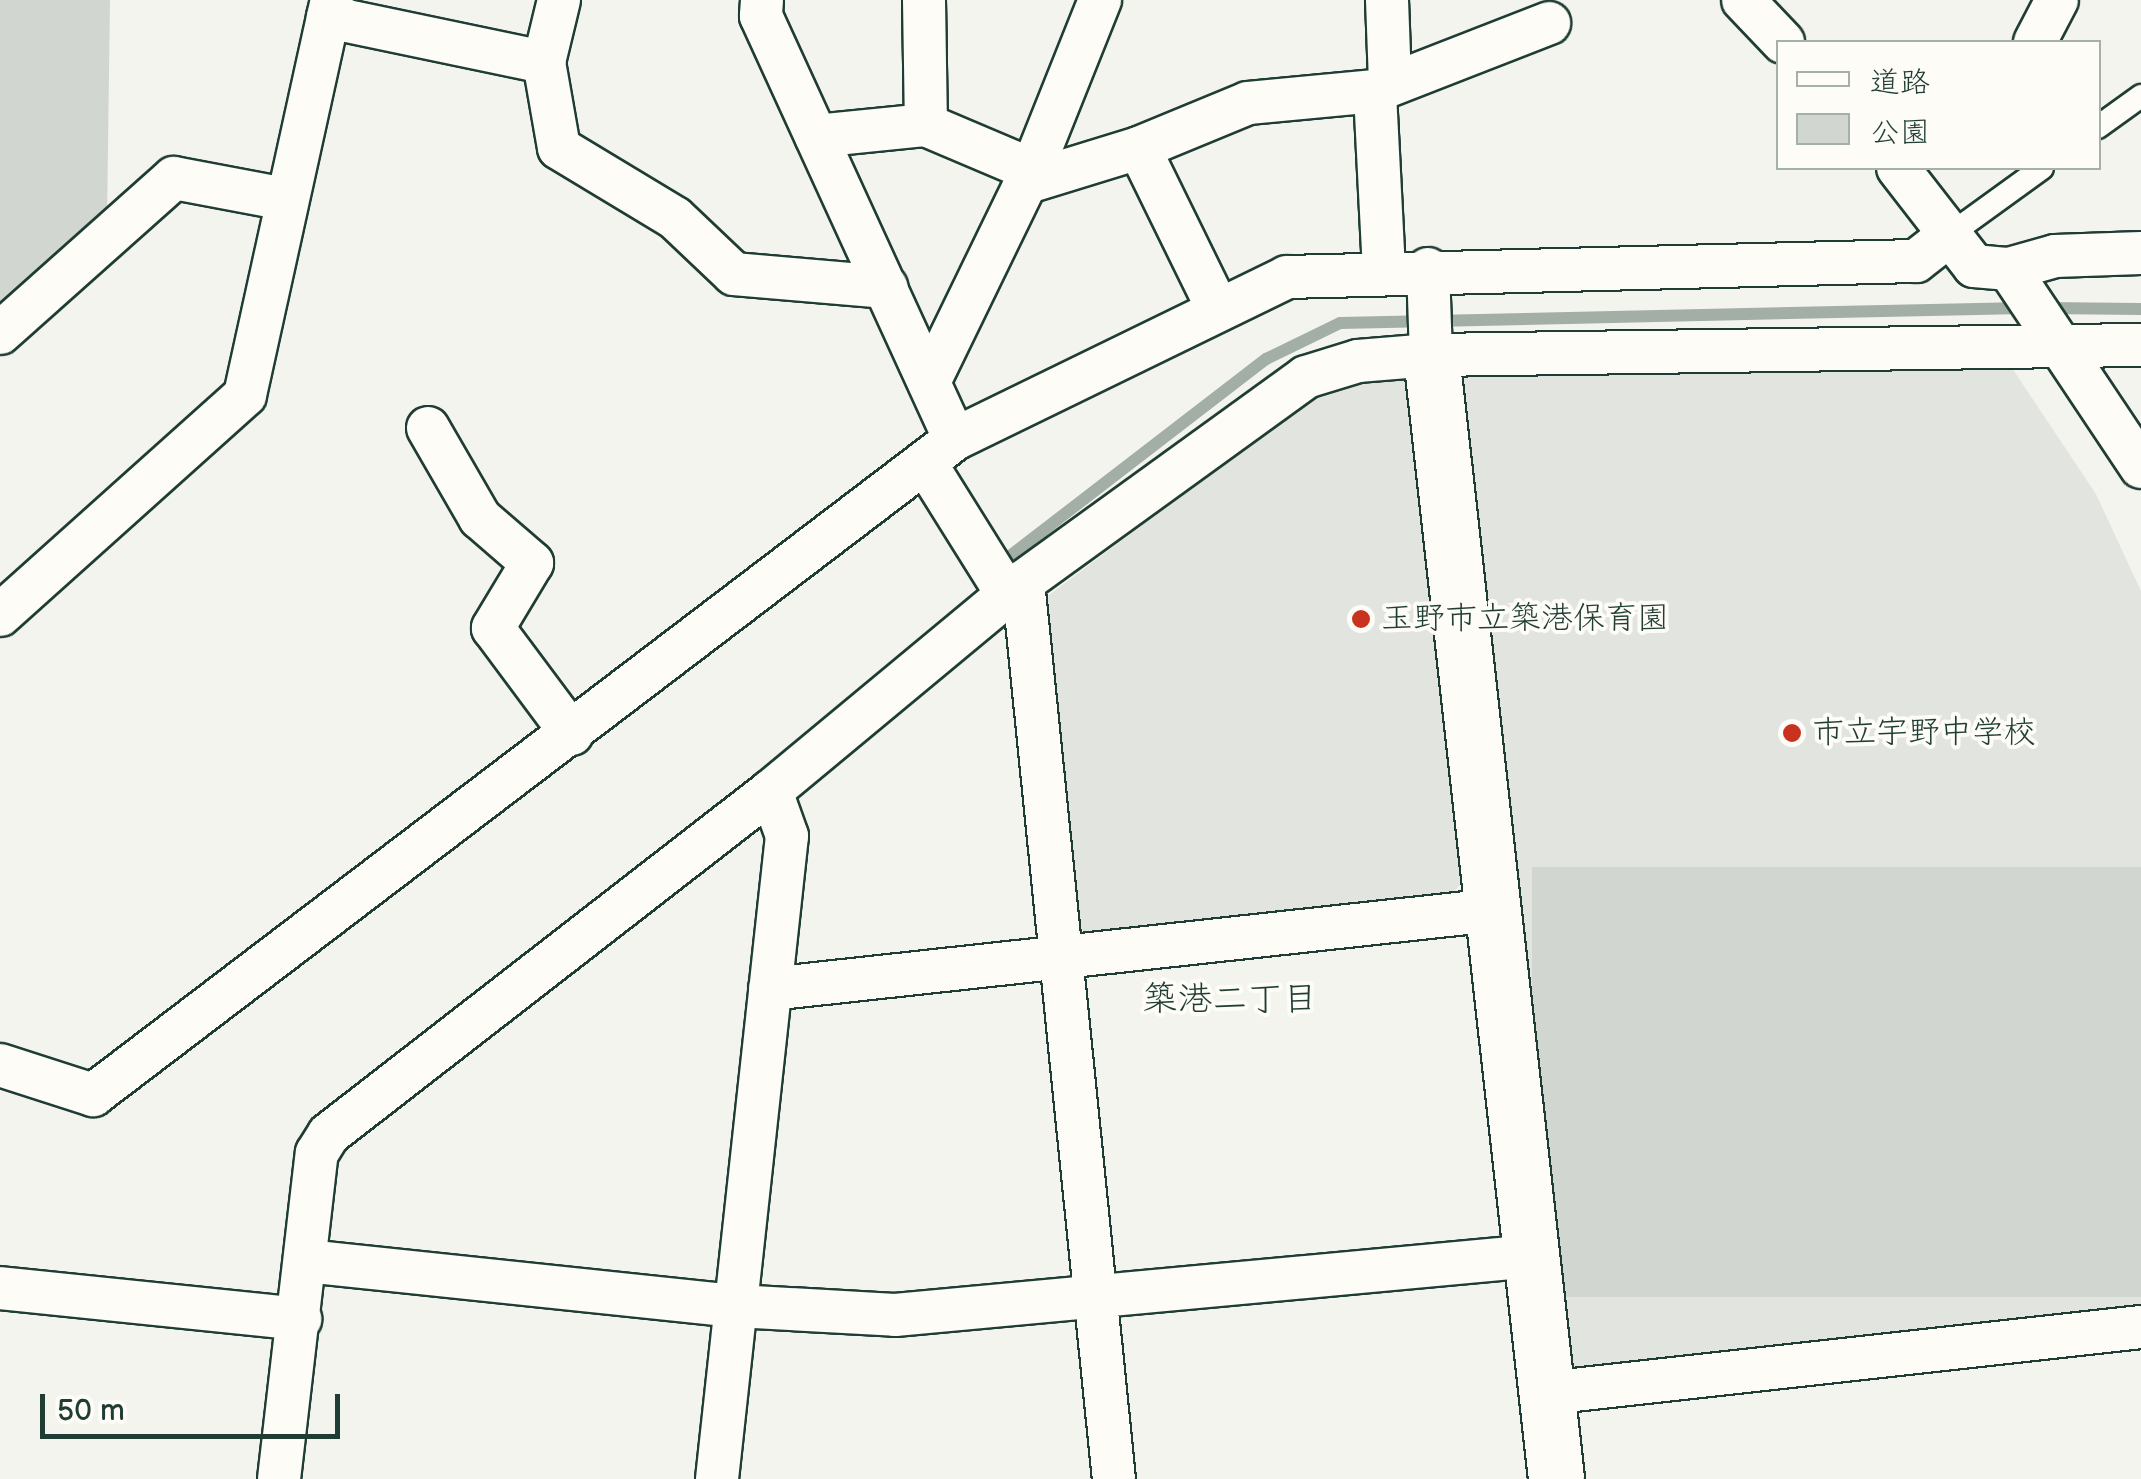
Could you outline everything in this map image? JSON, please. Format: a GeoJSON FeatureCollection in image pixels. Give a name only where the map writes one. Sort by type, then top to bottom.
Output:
{"type":"FeatureCollection","features":[{"type":"Feature","properties":{"kind":"street"},"geometry":{"type":"LineString","coordinates":[[559,0],[544,62],[558,148],[675,218],[734,274],[886,288]]}},
{"type":"Feature","properties":{"kind":"street"},"geometry":{"type":"LineString","coordinates":[[762,0],[761,16],[929,382],[941,452],[1015,588],[1064,956],[1114,1479]]}},
{"type":"Feature","properties":{"kind":"street"},"geometry":{"type":"LineString","coordinates":[[924,0],[926,125]]}},
{"type":"Feature","properties":{"kind":"street"},"geometry":{"type":"LineString","coordinates":[[929,382],[1029,176],[1100,0]]}},
{"type":"Feature","properties":{"kind":"street"},"geometry":{"type":"LineString","coordinates":[[1384,270],[1383,86],[1387,0]]}},
{"type":"Feature","properties":{"kind":"street"},"geometry":{"type":"LineString","coordinates":[[1743,0],[1780,40]]}},
{"type":"Feature","properties":{"kind":"street"},"geometry":{"type":"LineString","coordinates":[[2036,40],[2056,0]]}},
{"type":"Feature","properties":{"kind":"street"},"geometry":{"type":"LineString","coordinates":[[0,615],[245,394],[330,8],[544,62]]}},
{"type":"Feature","properties":{"kind":"street"},"geometry":{"type":"LineString","coordinates":[[816,136],[926,125],[1029,176],[1138,148],[1248,103],[1383,86],[1549,22]]}},
{"type":"Feature","properties":{"kind":"street"},"geometry":{"type":"LineString","coordinates":[[1138,148],[1218,309]]}},
{"type":"Feature","properties":{"kind":"street"},"geometry":{"type":"LineString","coordinates":[[1908,172],[1948,236],[1974,266],[2033,306],[2141,345]]}},
{"type":"Feature","properties":{"kind":"street"},"geometry":{"type":"LineString","coordinates":[[0,333],[174,178],[285,199]]}},
{"type":"Feature","properties":{"kind":"street"},"geometry":{"type":"LineString","coordinates":[[0,1065],[93,1095],[941,452],[1218,309],[1287,278],[1384,270],[1916,261],[1948,236]]}},
{"type":"Feature","properties":{"kind":"street"},"geometry":{"type":"LineString","coordinates":[[2033,306],[2055,256],[2141,253]]}},
{"type":"Feature","properties":{"kind":"street"},"geometry":{"type":"LineString","coordinates":[[1428,270],[1431,331],[1556,1479]]}},
{"type":"Feature","properties":{"kind":"street"},"geometry":{"type":"LineString","coordinates":[[278,1479],[317,1152],[329,1134],[771,791],[1015,588],[1306,376],[1358,361],[1431,331],[2033,306]]}},
{"type":"Feature","properties":{"kind":"street"},"geometry":{"type":"LineString","coordinates":[[2033,306],[2141,467]]}},
{"type":"Feature","properties":{"kind":"street"},"geometry":{"type":"LineString","coordinates":[[428,428],[480,518],[532,562],[493,628],[572,734]]}},
{"type":"Feature","properties":{"kind":"street"},"geometry":{"type":"LineString","coordinates":[[717,1479],[787,836],[771,791]]}},
{"type":"Feature","properties":{"kind":"street"},"geometry":{"type":"LineString","coordinates":[[770,988],[1494,910]]}},
{"type":"Feature","properties":{"kind":"street"},"geometry":{"type":"LineString","coordinates":[[306,1261],[736,1306],[895,1315],[1532,1256]]}},
{"type":"Feature","properties":{"kind":"street"},"geometry":{"type":"LineString","coordinates":[[0,1288],[300,1319]]}},
{"type":"Feature","properties":{"kind":"street"},"geometry":{"type":"LineString","coordinates":[[1547,1393],[2141,1327]]}},
{"type":"Feature","properties":{"kind":"lane"},"geometry":{"type":"LineString","coordinates":[[2101,125],[2141,96]]}},
{"type":"Feature","properties":{"kind":"lane"},"geometry":{"type":"LineString","coordinates":[[1948,236],[2039,170]]}},
{"type":"Feature","properties":{"kind":"shaded area"},"geometry":{"type":"Polygon","coordinates":[[[2012,368],[2096,494],[2141,591],[2141,1314],[1582,1377],[1564,1364],[1463,373],[2012,368]]]}},
{"type":"Feature","properties":{"kind":"shaded area"},"geometry":{"type":"Polygon","coordinates":[[[1392,379],[1413,383],[1468,875],[1449,898],[1094,939],[1077,926],[1042,621],[1049,595],[1320,392],[1392,379]]]}},
{"type":"Feature","properties":{"kind":"green space"},"geometry":{"type":"Polygon","coordinates":[[[0,0],[110,0],[107,222],[0,314],[0,0]]]}},
{"type":"Feature","properties":{"kind":"green space"},"geometry":{"type":"Polygon","coordinates":[[[1532,867],[2141,867],[2141,1297],[1532,1297],[1532,867]]]}},
{"type":"Feature","properties":{"kind":"waterway"},"geometry":{"type":"LineString","coordinates":[[1010,556],[1266,359],[1340,323],[2024,308]]}},
{"type":"Feature","properties":{"kind":"waterway"},"geometry":{"type":"LineString","coordinates":[[2044,308],[2141,309]]}},
{"type":"Feature","properties":{"kind":"place","name":"玉野市立築港保育園"},"geometry":{"type":"Point","coordinates":[1361,619]}},
{"type":"Feature","properties":{"kind":"place","name":"市立宇野中学校"},"geometry":{"type":"Point","coordinates":[1792,733]}},
{"type":"Feature","properties":{"kind":"district","name":"築港二丁目"},"geometry":{"type":"Point","coordinates":[1230,1000]}}]}
